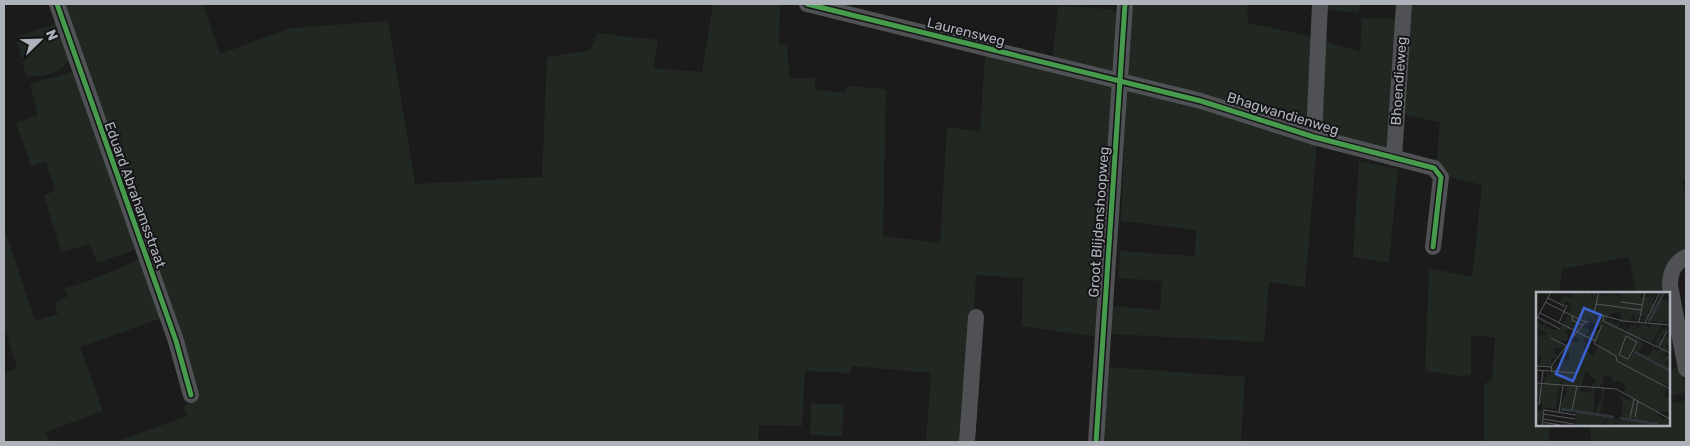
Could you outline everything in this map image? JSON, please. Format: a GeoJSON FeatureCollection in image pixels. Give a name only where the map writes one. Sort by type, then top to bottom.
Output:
{"type":"FeatureCollection","features":[{"type":"Feature","properties":{"kind":"street","name":"Eduard Abrahamsstraat"},"geometry":{"type":"LineString","coordinates":[[56,4],[176,342],[191,394]]}},
{"type":"Feature","properties":{"kind":"street","name":"Laurensweg"},"geometry":{"type":"LineString","coordinates":[[807,4],[1120,80]]}},
{"type":"Feature","properties":{"kind":"street","name":"Groot Blijdenshoopweg"},"geometry":{"type":"LineString","coordinates":[[1096,442],[1125,4]]}},
{"type":"Feature","properties":{"kind":"street"},"geometry":{"type":"LineString","coordinates":[[1314,136],[1320,4]]}},
{"type":"Feature","properties":{"kind":"street","name":"Bhoendieweg"},"geometry":{"type":"LineString","coordinates":[[1394,158],[1404,4]]}},
{"type":"Feature","properties":{"kind":"street","name":"Bhagwandienweg"},"geometry":{"type":"LineString","coordinates":[[1120,80],[1202,101],[1314,136],[1434,168],[1441,177],[1434,247]]}},
{"type":"Feature","properties":{"kind":"street"},"geometry":{"type":"LineString","coordinates":[[1685,257],[1674,266],[1670,275],[1670,286],[1686,369]]}},
{"type":"Feature","properties":{"kind":"street"},"geometry":{"type":"LineString","coordinates":[[968,442],[976,317]]}},
{"type":"Feature","properties":{"kind":"shaded area"},"geometry":{"type":"Polygon","coordinates":[[[61,4],[203,4],[220,54],[291,28],[388,21],[415,184],[542,177],[547,57],[590,50],[597,33],[658,40],[653,68],[702,72],[713,4],[780,5],[779,44],[787,45],[790,78],[815,78],[815,90],[845,93],[847,86],[886,89],[883,236],[940,243],[947,127],[980,132],[985,54],[1113,87],[1098,337],[1022,326],[1023,278],[976,275],[966,442],[926,442],[931,373],[852,366],[851,373],[805,371],[802,426],[759,425],[758,442],[115,442],[187,416],[183,406],[198,400],[179,337],[61,4]]]}},
{"type":"Feature","properties":{"kind":"shaded area"},"geometry":{"type":"Polygon","coordinates":[[[1133,4],[1247,4],[1248,23],[1315,37],[1310,131],[1128,78],[1133,4]]]}},
{"type":"Feature","properties":{"kind":"shaded area"},"geometry":{"type":"Polygon","coordinates":[[[1327,4],[1360,4],[1359,13],[1326,10],[1327,4]]]}},
{"type":"Feature","properties":{"kind":"shaded area"},"geometry":{"type":"Polygon","coordinates":[[[1408,4],[1686,4],[1686,179],[1682,180],[1686,196],[1686,254],[1665,292],[1636,292],[1629,257],[1562,269],[1559,292],[1536,292],[1536,426],[1550,426],[1548,442],[1484,442],[1484,385],[1492,378],[1495,337],[1471,336],[1471,375],[1460,376],[1425,371],[1429,268],[1472,277],[1482,185],[1450,177],[1447,170],[1436,166],[1440,122],[1403,115],[1408,4]]]}},
{"type":"Feature","properties":{"kind":"shaded area"},"geometry":{"type":"Polygon","coordinates":[[[1058,6],[1110,9],[1120,16],[1115,73],[1052,60],[1058,6]]]}},
{"type":"Feature","properties":{"kind":"shaded area"},"geometry":{"type":"Polygon","coordinates":[[[1362,18],[1397,19],[1390,153],[1317,133],[1323,41],[1360,51],[1362,18]]]}},
{"type":"Feature","properties":{"kind":"shaded area"},"geometry":{"type":"Polygon","coordinates":[[[58,23],[70,57],[67,63],[52,74],[26,75],[16,37],[58,23]]]}},
{"type":"Feature","properties":{"kind":"shaded area"},"geometry":{"type":"Polygon","coordinates":[[[75,71],[138,249],[97,263],[90,244],[61,252],[44,195],[55,191],[46,162],[31,166],[16,123],[38,115],[30,84],[75,71]]]}},
{"type":"Feature","properties":{"kind":"shaded area"},"geometry":{"type":"Polygon","coordinates":[[[1127,85],[1317,142],[1305,287],[1269,282],[1264,342],[1110,334],[1113,306],[1160,310],[1162,281],[1118,278],[1120,251],[1195,256],[1196,230],[1121,221],[1127,85]]]}},
{"type":"Feature","properties":{"kind":"shaded area"},"geometry":{"type":"Polygon","coordinates":[[[1359,161],[1398,169],[1389,263],[1353,257],[1359,161]]]}},
{"type":"Feature","properties":{"kind":"shaded area"},"geometry":{"type":"Polygon","coordinates":[[[4,227],[35,321],[58,314],[54,303],[68,296],[65,288],[86,282],[140,259],[162,318],[80,347],[103,411],[46,432],[50,442],[4,442],[4,374],[17,368],[6,333],[4,334],[4,227]]]}},
{"type":"Feature","properties":{"kind":"shaded area"},"geometry":{"type":"Polygon","coordinates":[[[1109,367],[1245,377],[1241,442],[1103,442],[1109,367]]]}},
{"type":"Feature","properties":{"kind":"shaded area"},"geometry":{"type":"Polygon","coordinates":[[[1681,367],[1686,392],[1670,397],[1670,370],[1681,367]]]}},
{"type":"Feature","properties":{"kind":"shaded area"},"geometry":{"type":"Polygon","coordinates":[[[1686,400],[1686,442],[1592,442],[1589,426],[1670,426],[1670,404],[1686,400]]]}},
{"type":"Feature","properties":{"kind":"shaded area"},"geometry":{"type":"Polygon","coordinates":[[[811,403],[844,405],[842,436],[810,435],[811,403]]]}},
{"type":"Feature","properties":{"kind":"cycle path"},"geometry":{"type":"LineString","coordinates":[[57,4],[176,341],[191,395]]}},
{"type":"Feature","properties":{"kind":"cycle path"},"geometry":{"type":"LineString","coordinates":[[807,4],[1201,101],[1314,137],[1434,168],[1441,177],[1433,247]]}},
{"type":"Feature","properties":{"kind":"cycle path"},"geometry":{"type":"LineString","coordinates":[[1096,442],[1125,4]]}}]}
